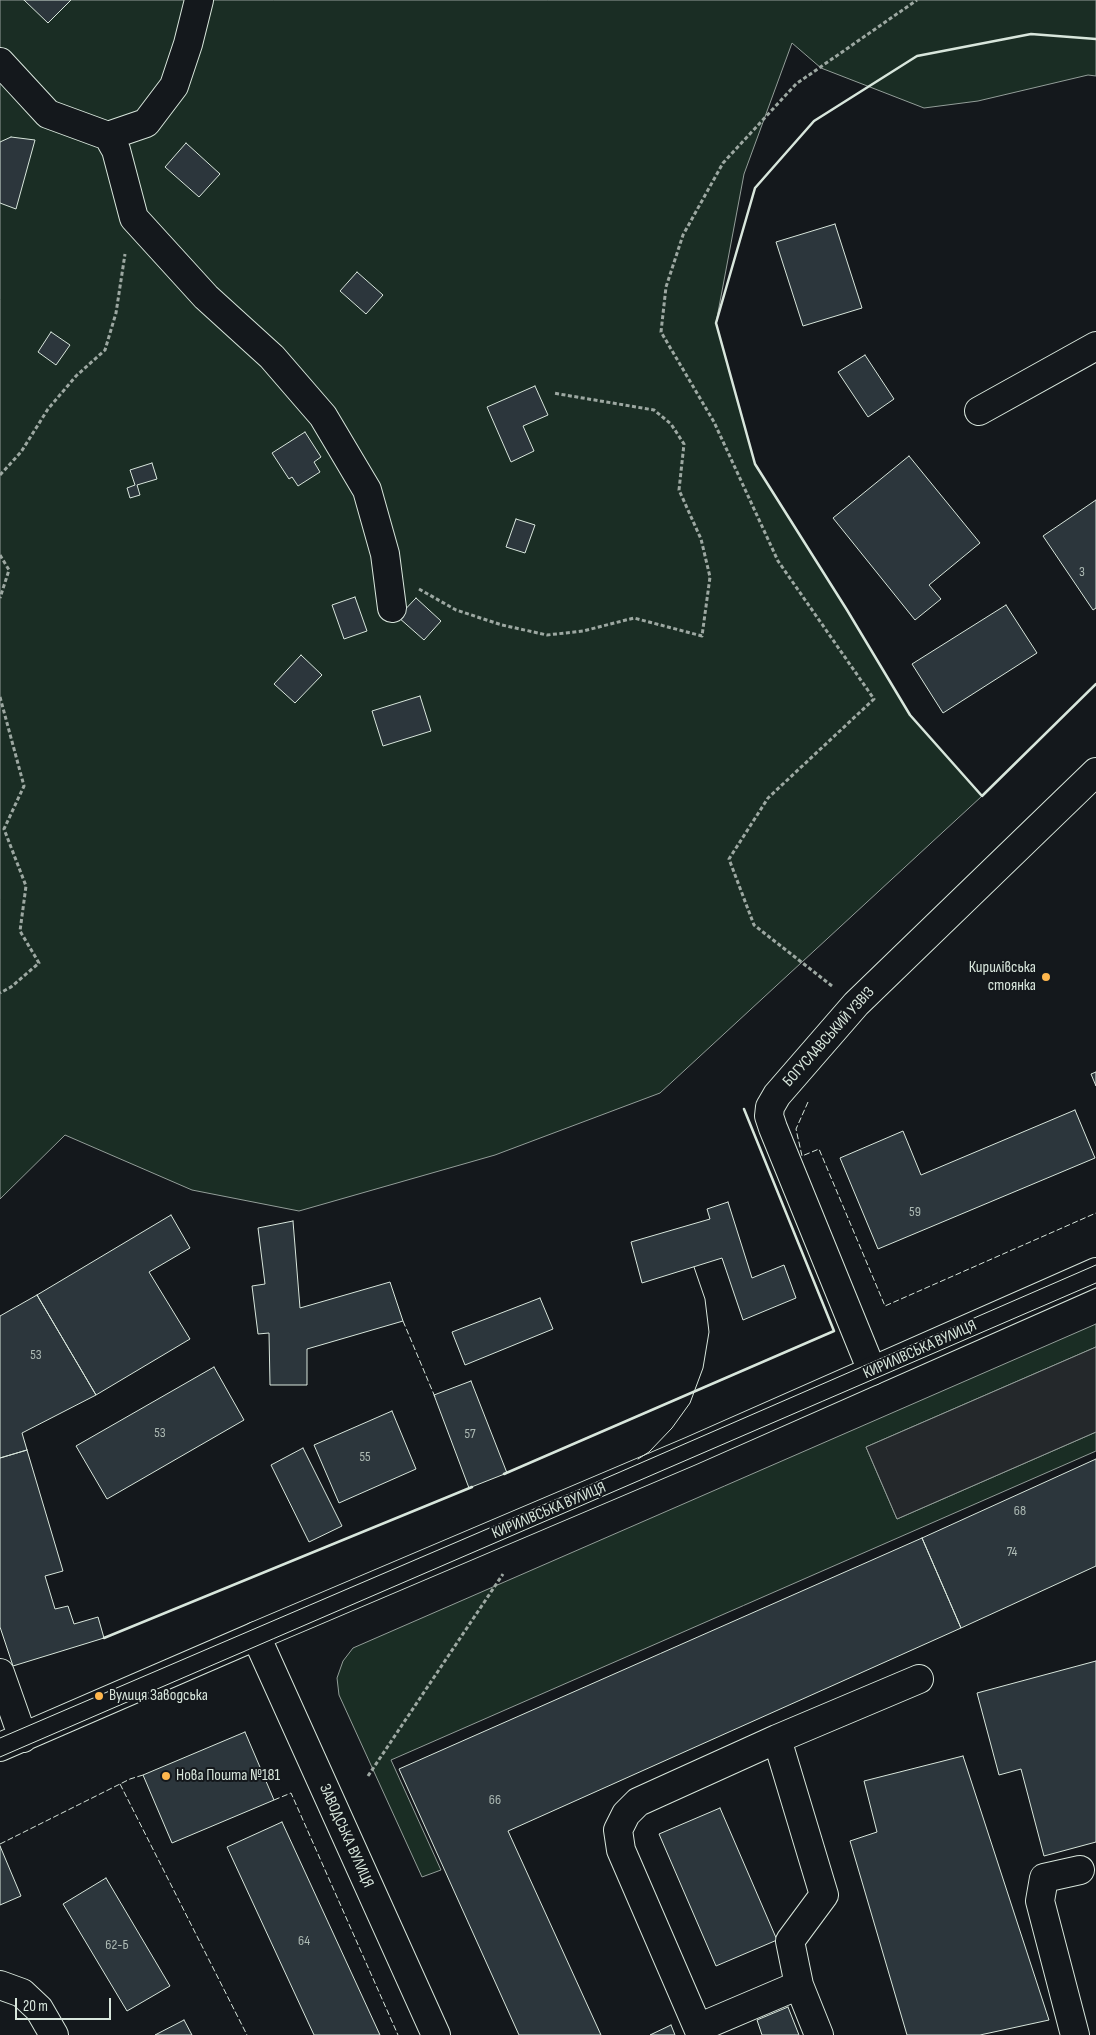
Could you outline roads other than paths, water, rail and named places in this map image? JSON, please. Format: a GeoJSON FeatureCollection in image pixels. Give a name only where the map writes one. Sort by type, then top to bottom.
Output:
{"type":"FeatureCollection","features":[{"type":"Feature","properties":{"kind":"street"},"geometry":{"type":"LineString","coordinates":[[0,62],[48,114],[108,136],[146,123],[174,86],[188,44],[199,0]]}},
{"type":"Feature","properties":{"kind":"street"},"geometry":{"type":"LineString","coordinates":[[108,136],[116,150],[134,218],[206,297],[272,357],[323,416],[367,490],[385,554],[392,608]]}},
{"type":"Feature","properties":{"kind":"street"},"geometry":{"type":"LineString","coordinates":[[979,412],[1096,346]]}},
{"type":"Feature","properties":{"kind":"street","name":"БОГУСЛАВСЬКИЙ УЗВІЗ"},"geometry":{"type":"LineString","coordinates":[[872,1371],[769,1116],[770,1107],[777,1095],[856,1004],[1096,772]]}},
{"type":"Feature","properties":{"kind":"street","name":"КИРИЛІВСЬКА ВУЛИЦЯ"},"geometry":{"type":"LineString","coordinates":[[12,1742],[682,1455],[1096,1272]]}},
{"type":"Feature","properties":{"kind":"street","name":"ЗАВОДСЬКА ВУЛИЦЯ"},"geometry":{"type":"LineString","coordinates":[[256,1636],[436,2035]]}},
{"type":"Feature","properties":{"kind":"street"},"geometry":{"type":"LineString","coordinates":[[0,1672],[12,1742]]}},
{"type":"Feature","properties":{"kind":"street"},"geometry":{"type":"LineString","coordinates":[[799,1985],[700,2032],[621,1850],[618,1830],[626,1814],[638,1802],[778,1738],[919,1679]]}},
{"type":"Feature","properties":{"kind":"street"},"geometry":{"type":"LineString","coordinates":[[778,1738],[824,1895],[790,1940],[799,1985],[819,2035]]}},
{"type":"Feature","properties":{"kind":"street"},"geometry":{"type":"LineString","coordinates":[[1075,2035],[1040,1901],[1044,1878],[1080,1870]]}},
{"type":"Feature","properties":{"kind":"street"},"geometry":{"type":"LineString","coordinates":[[1,1984],[22,1993],[39,2009],[54,2035]]}},
{"type":"Feature","properties":{"kind":"tram line"},"geometry":{"type":"LineString","coordinates":[[0,1738],[1096,1265]]}},
{"type":"Feature","properties":{"kind":"tram line"},"geometry":{"type":"LineString","coordinates":[[638,1459],[649,1452],[672,1428],[690,1403],[703,1368],[709,1332],[705,1299],[694,1267]]}},
{"type":"Feature","properties":{"kind":"tram line"},"geometry":{"type":"LineString","coordinates":[[0,1757],[1096,1283]]}},
{"type":"Feature","properties":{"kind":"place","name":"Кирилівська стоянка"},"geometry":{"type":"Point","coordinates":[1046,977]}},
{"type":"Feature","properties":{"kind":"place","name":"Вулиця Заводська"},"geometry":{"type":"Point","coordinates":[99,1696]}},
{"type":"Feature","properties":{"kind":"place","name":"Нова Пошта №181"},"geometry":{"type":"Point","coordinates":[166,1776]}}]}
